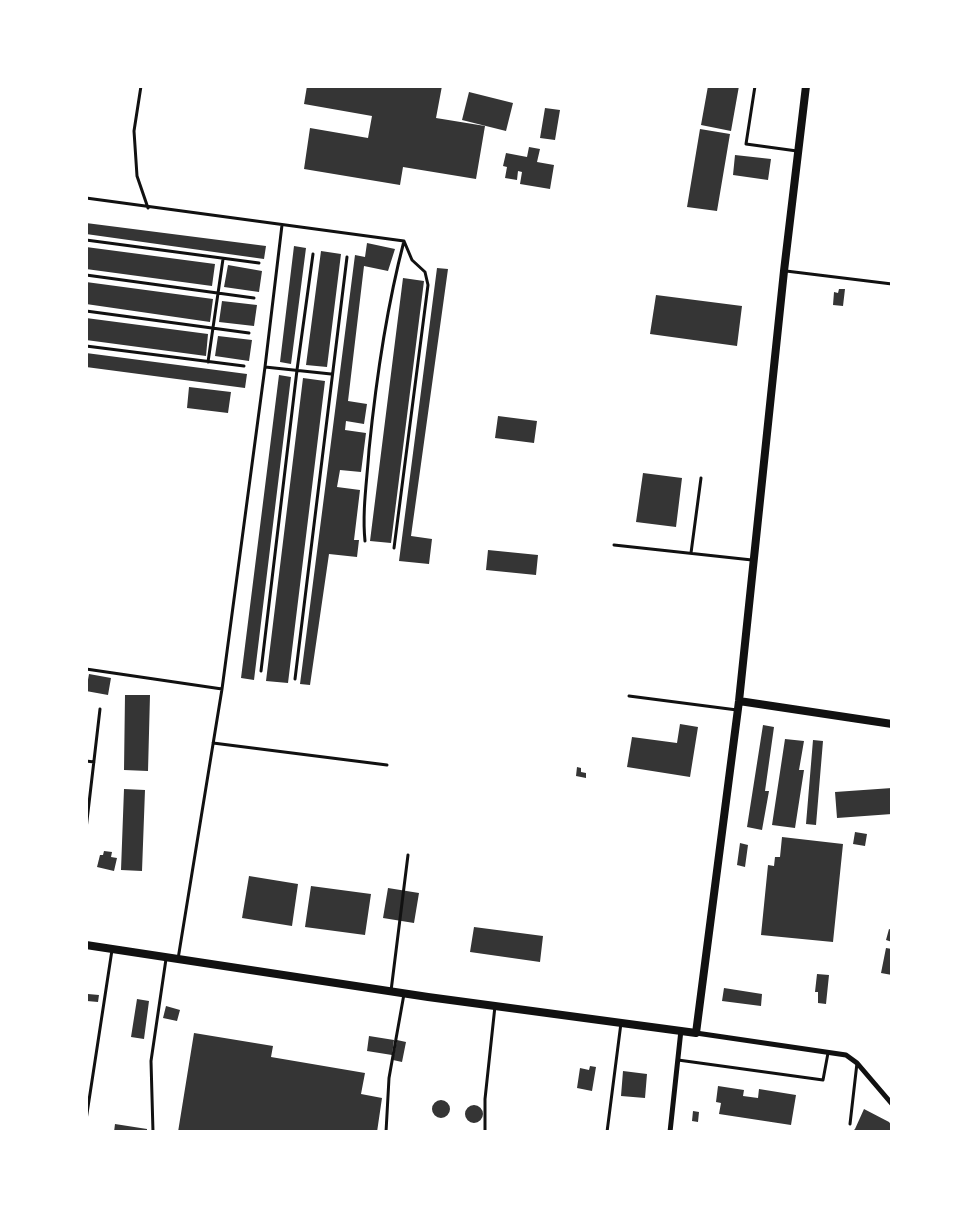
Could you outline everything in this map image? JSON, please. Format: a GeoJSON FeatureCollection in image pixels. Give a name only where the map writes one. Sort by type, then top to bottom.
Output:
{"type":"FeatureCollection","features":[{"type":"Feature","properties":{"kind":"street"},"geometry":{"type":"LineString","coordinates":[[696,1032],[738,710],[784,271],[806,86]]}},
{"type":"Feature","properties":{"kind":"street"},"geometry":{"type":"LineString","coordinates":[[739,701],[892,724]]}},
{"type":"Feature","properties":{"kind":"street"},"geometry":{"type":"LineString","coordinates":[[86,945],[404,993],[696,1032],[846,1055],[858,1062],[892,1104]]}},
{"type":"Feature","properties":{"kind":"street"},"geometry":{"type":"LineString","coordinates":[[670,1132],[681,1030]]}},
{"type":"Feature","properties":{"kind":"lane"},"geometry":{"type":"LineString","coordinates":[[141,86],[134,131],[137,176],[148,208]]}},
{"type":"Feature","properties":{"kind":"lane"},"geometry":{"type":"LineString","coordinates":[[756,86],[746,144],[798,151]]}},
{"type":"Feature","properties":{"kind":"lane"},"geometry":{"type":"LineString","coordinates":[[86,198],[148,208],[404,241]]}},
{"type":"Feature","properties":{"kind":"lane"},"geometry":{"type":"LineString","coordinates":[[178,960],[222,688],[282,225]]}},
{"type":"Feature","properties":{"kind":"lane"},"geometry":{"type":"LineString","coordinates":[[86,240],[259,263]]}},
{"type":"Feature","properties":{"kind":"lane"},"geometry":{"type":"LineString","coordinates":[[365,541],[363,519],[374,399],[392,286],[404,241]]}},
{"type":"Feature","properties":{"kind":"lane"},"geometry":{"type":"LineString","coordinates":[[394,548],[428,285],[425,272],[412,260],[404,241]]}},
{"type":"Feature","properties":{"kind":"lane"},"geometry":{"type":"LineString","coordinates":[[262,671],[297,370],[313,254]]}},
{"type":"Feature","properties":{"kind":"lane"},"geometry":{"type":"LineString","coordinates":[[295,679],[331,374],[347,257]]}},
{"type":"Feature","properties":{"kind":"lane"},"geometry":{"type":"LineString","coordinates":[[208,362],[223,259]]}},
{"type":"Feature","properties":{"kind":"lane"},"geometry":{"type":"LineString","coordinates":[[784,271],[892,284]]}},
{"type":"Feature","properties":{"kind":"lane"},"geometry":{"type":"LineString","coordinates":[[86,275],[254,298]]}},
{"type":"Feature","properties":{"kind":"lane"},"geometry":{"type":"LineString","coordinates":[[86,311],[249,333]]}},
{"type":"Feature","properties":{"kind":"lane"},"geometry":{"type":"LineString","coordinates":[[86,346],[244,366]]}},
{"type":"Feature","properties":{"kind":"lane"},"geometry":{"type":"LineString","coordinates":[[265,367],[331,374]]}},
{"type":"Feature","properties":{"kind":"lane"},"geometry":{"type":"LineString","coordinates":[[691,554],[701,478]]}},
{"type":"Feature","properties":{"kind":"lane"},"geometry":{"type":"LineString","coordinates":[[614,545],[753,560]]}},
{"type":"Feature","properties":{"kind":"lane"},"geometry":{"type":"LineString","coordinates":[[86,669],[222,688]]}},
{"type":"Feature","properties":{"kind":"lane"},"geometry":{"type":"LineString","coordinates":[[629,696],[738,710]]}},
{"type":"Feature","properties":{"kind":"lane"},"geometry":{"type":"LineString","coordinates":[[86,828],[100,708]]}},
{"type":"Feature","properties":{"kind":"lane"},"geometry":{"type":"LineString","coordinates":[[213,743],[387,765]]}},
{"type":"Feature","properties":{"kind":"lane"},"geometry":{"type":"LineString","coordinates":[[86,761],[94,762]]}},
{"type":"Feature","properties":{"kind":"lane"},"geometry":{"type":"LineString","coordinates":[[391,991],[408,855]]}},
{"type":"Feature","properties":{"kind":"lane"},"geometry":{"type":"LineString","coordinates":[[86,1120],[112,949]]}},
{"type":"Feature","properties":{"kind":"lane"},"geometry":{"type":"LineString","coordinates":[[153,1132],[151,1061],[166,958]]}},
{"type":"Feature","properties":{"kind":"lane"},"geometry":{"type":"LineString","coordinates":[[386,1132],[389,1078],[404,993]]}},
{"type":"Feature","properties":{"kind":"lane"},"geometry":{"type":"LineString","coordinates":[[485,1132],[485,1099],[495,1006]]}},
{"type":"Feature","properties":{"kind":"lane"},"geometry":{"type":"LineString","coordinates":[[607,1132],[621,1022]]}},
{"type":"Feature","properties":{"kind":"lane"},"geometry":{"type":"LineString","coordinates":[[678,1060],[823,1080],[829,1052]]}},
{"type":"Feature","properties":{"kind":"lane"},"geometry":{"type":"LineString","coordinates":[[850,1124],[858,1062]]}},
{"type":"Feature","properties":{"kind":"building"},"geometry":{"type":"Polygon","coordinates":[[[307,86],[355,86],[368,88],[369,86],[442,86],[436,118],[485,126],[476,179],[403,167],[400,185],[304,169],[310,128],[368,138],[372,116],[304,104],[307,86]]]}},
{"type":"Feature","properties":{"kind":"building"},"geometry":{"type":"Polygon","coordinates":[[[708,86],[739,86],[731,131],[701,125],[708,86]]]}},
{"type":"Feature","properties":{"kind":"building"},"geometry":{"type":"Polygon","coordinates":[[[469,92],[513,103],[506,131],[462,120],[469,92]]]}},
{"type":"Feature","properties":{"kind":"building"},"geometry":{"type":"Polygon","coordinates":[[[545,108],[560,110],[555,140],[540,138],[545,108]]]}},
{"type":"Feature","properties":{"kind":"building"},"geometry":{"type":"Polygon","coordinates":[[[700,129],[730,134],[717,211],[687,207],[700,129]]]}},
{"type":"Feature","properties":{"kind":"building"},"geometry":{"type":"Polygon","coordinates":[[[529,147],[540,149],[537,162],[554,165],[550,189],[520,184],[522,172],[518,171],[517,180],[505,178],[507,167],[503,166],[506,153],[527,157],[529,147]]]}},
{"type":"Feature","properties":{"kind":"building"},"geometry":{"type":"Polygon","coordinates":[[[735,155],[771,159],[768,180],[733,175],[735,155]]]}},
{"type":"Feature","properties":{"kind":"building"},"geometry":{"type":"Polygon","coordinates":[[[86,223],[266,246],[264,259],[86,234],[86,223]]]}},
{"type":"Feature","properties":{"kind":"building"},"geometry":{"type":"Polygon","coordinates":[[[367,243],[395,249],[388,271],[364,266],[348,401],[367,404],[364,424],[346,421],[345,430],[366,433],[361,472],[340,470],[337,487],[360,490],[354,540],[359,540],[357,557],[329,554],[310,685],[300,684],[355,255],[365,257],[367,243]]]}},
{"type":"Feature","properties":{"kind":"building"},"geometry":{"type":"Polygon","coordinates":[[[294,246],[306,248],[291,364],[280,362],[294,246]]]}},
{"type":"Feature","properties":{"kind":"building"},"geometry":{"type":"Polygon","coordinates":[[[86,247],[215,264],[212,286],[86,269],[86,247]]]}},
{"type":"Feature","properties":{"kind":"building"},"geometry":{"type":"Polygon","coordinates":[[[321,251],[341,254],[327,367],[306,365],[321,251]]]}},
{"type":"Feature","properties":{"kind":"building"},"geometry":{"type":"Polygon","coordinates":[[[228,265],[262,271],[259,292],[224,287],[228,265]]]}},
{"type":"Feature","properties":{"kind":"building"},"geometry":{"type":"Polygon","coordinates":[[[437,268],[448,269],[411,536],[432,539],[429,564],[399,561],[437,268]]]}},
{"type":"Feature","properties":{"kind":"building"},"geometry":{"type":"Polygon","coordinates":[[[403,278],[424,281],[391,543],[370,541],[403,278]]]}},
{"type":"Feature","properties":{"kind":"building"},"geometry":{"type":"Polygon","coordinates":[[[86,282],[213,299],[210,322],[86,304],[86,282]]]}},
{"type":"Feature","properties":{"kind":"building"},"geometry":{"type":"Polygon","coordinates":[[[839,289],[845,289],[843,306],[833,305],[834,292],[838,293],[839,289]]]}},
{"type":"Feature","properties":{"kind":"building"},"geometry":{"type":"Polygon","coordinates":[[[656,295],[742,306],[737,346],[650,334],[656,295]]]}},
{"type":"Feature","properties":{"kind":"building"},"geometry":{"type":"Polygon","coordinates":[[[222,301],[257,305],[254,326],[219,322],[222,301]]]}},
{"type":"Feature","properties":{"kind":"building"},"geometry":{"type":"Polygon","coordinates":[[[86,318],[208,334],[206,356],[86,340],[86,318]]]}},
{"type":"Feature","properties":{"kind":"building"},"geometry":{"type":"Polygon","coordinates":[[[218,336],[252,340],[249,361],[215,356],[218,336]]]}},
{"type":"Feature","properties":{"kind":"building"},"geometry":{"type":"Polygon","coordinates":[[[86,353],[247,374],[245,388],[86,367],[86,353]]]}},
{"type":"Feature","properties":{"kind":"building"},"geometry":{"type":"Polygon","coordinates":[[[279,375],[291,377],[254,680],[241,678],[279,375]]]}},
{"type":"Feature","properties":{"kind":"building"},"geometry":{"type":"Polygon","coordinates":[[[303,378],[325,381],[288,683],[266,681],[303,378]]]}},
{"type":"Feature","properties":{"kind":"building"},"geometry":{"type":"Polygon","coordinates":[[[189,387],[231,392],[228,413],[187,408],[189,387]]]}},
{"type":"Feature","properties":{"kind":"building"},"geometry":{"type":"Polygon","coordinates":[[[498,416],[537,421],[534,443],[495,438],[498,416]]]}},
{"type":"Feature","properties":{"kind":"building"},"geometry":{"type":"Polygon","coordinates":[[[643,473],[682,478],[676,527],[636,522],[643,473]]]}},
{"type":"Feature","properties":{"kind":"building"},"geometry":{"type":"Polygon","coordinates":[[[488,550],[538,555],[536,575],[486,570],[488,550]]]}},
{"type":"Feature","properties":{"kind":"building"},"geometry":{"type":"Polygon","coordinates":[[[89,674],[111,678],[108,695],[86,691],[89,674]]]}},
{"type":"Feature","properties":{"kind":"building"},"geometry":{"type":"Polygon","coordinates":[[[125,695],[150,695],[148,771],[124,770],[125,695]]]}},
{"type":"Feature","properties":{"kind":"building"},"geometry":{"type":"Polygon","coordinates":[[[680,724],[698,727],[690,777],[627,767],[632,737],[677,743],[680,724]]]}},
{"type":"Feature","properties":{"kind":"building"},"geometry":{"type":"Polygon","coordinates":[[[763,725],[774,727],[765,791],[769,791],[762,830],[747,827],[763,725]]]}},
{"type":"Feature","properties":{"kind":"building"},"geometry":{"type":"Polygon","coordinates":[[[785,739],[804,741],[799,770],[804,770],[795,828],[772,825],[785,739]]]}},
{"type":"Feature","properties":{"kind":"building"},"geometry":{"type":"Polygon","coordinates":[[[813,740],[823,741],[816,825],[806,824],[813,740]]]}},
{"type":"Feature","properties":{"kind":"building"},"geometry":{"type":"Polygon","coordinates":[[[577,767],[581,768],[581,772],[586,773],[586,778],[576,776],[577,767]]]}},
{"type":"Feature","properties":{"kind":"building"},"geometry":{"type":"Polygon","coordinates":[[[892,788],[892,814],[837,818],[835,792],[892,788]]]}},
{"type":"Feature","properties":{"kind":"building"},"geometry":{"type":"Polygon","coordinates":[[[124,789],[145,790],[142,871],[121,870],[124,789]]]}},
{"type":"Feature","properties":{"kind":"building"},"geometry":{"type":"Polygon","coordinates":[[[855,832],[867,834],[865,846],[853,844],[855,832]]]}},
{"type":"Feature","properties":{"kind":"building"},"geometry":{"type":"Polygon","coordinates":[[[782,837],[843,844],[833,942],[761,935],[768,865],[774,866],[775,857],[780,857],[782,837]]]}},
{"type":"Feature","properties":{"kind":"building"},"geometry":{"type":"Polygon","coordinates":[[[740,843],[748,845],[745,867],[737,865],[740,843]]]}},
{"type":"Feature","properties":{"kind":"building"},"geometry":{"type":"Polygon","coordinates":[[[104,851],[112,852],[111,857],[117,858],[114,871],[97,867],[100,855],[103,855],[104,851]]]}},
{"type":"Feature","properties":{"kind":"building"},"geometry":{"type":"Polygon","coordinates":[[[249,876],[298,884],[292,926],[242,918],[249,876]]]}},
{"type":"Feature","properties":{"kind":"building"},"geometry":{"type":"Polygon","coordinates":[[[311,886],[371,894],[365,935],[305,927],[311,886]]]}},
{"type":"Feature","properties":{"kind":"building"},"geometry":{"type":"Polygon","coordinates":[[[388,888],[419,893],[414,923],[383,918],[388,888]]]}},
{"type":"Feature","properties":{"kind":"building"},"geometry":{"type":"Polygon","coordinates":[[[474,927],[543,936],[540,962],[470,952],[474,927]]]}},
{"type":"Feature","properties":{"kind":"building"},"geometry":{"type":"Polygon","coordinates":[[[889,929],[892,930],[892,942],[886,940],[889,929]]]}},
{"type":"Feature","properties":{"kind":"building"},"geometry":{"type":"Polygon","coordinates":[[[886,948],[892,949],[892,975],[881,973],[886,948]]]}},
{"type":"Feature","properties":{"kind":"building"},"geometry":{"type":"Polygon","coordinates":[[[817,974],[829,975],[826,1004],[818,1003],[818,992],[815,992],[817,974]]]}},
{"type":"Feature","properties":{"kind":"building"},"geometry":{"type":"Polygon","coordinates":[[[724,988],[762,994],[761,1006],[722,1001],[724,988]]]}},
{"type":"Feature","properties":{"kind":"building"},"geometry":{"type":"Polygon","coordinates":[[[88,994],[99,995],[98,1002],[87,1001],[88,994]]]}},
{"type":"Feature","properties":{"kind":"building"},"geometry":{"type":"Polygon","coordinates":[[[137,999],[149,1001],[144,1039],[131,1037],[137,999]]]}},
{"type":"Feature","properties":{"kind":"building"},"geometry":{"type":"Polygon","coordinates":[[[166,1006],[180,1010],[177,1021],[163,1018],[166,1006]]]}},
{"type":"Feature","properties":{"kind":"building"},"geometry":{"type":"Polygon","coordinates":[[[194,1033],[273,1046],[271,1057],[365,1073],[361,1094],[382,1098],[377,1132],[178,1132],[194,1033]]]}},
{"type":"Feature","properties":{"kind":"building"},"geometry":{"type":"Polygon","coordinates":[[[369,1036],[394,1040],[392,1055],[367,1051],[369,1036]]]}},
{"type":"Feature","properties":{"kind":"building"},"geometry":{"type":"Polygon","coordinates":[[[397,1040],[406,1042],[402,1062],[393,1060],[397,1040]]]}},
{"type":"Feature","properties":{"kind":"building"},"geometry":{"type":"Polygon","coordinates":[[[590,1066],[596,1067],[592,1091],[577,1088],[580,1068],[589,1070],[590,1066]]]}},
{"type":"Feature","properties":{"kind":"building"},"geometry":{"type":"Polygon","coordinates":[[[623,1071],[647,1074],[645,1098],[621,1096],[623,1071]]]}},
{"type":"Feature","properties":{"kind":"building"},"geometry":{"type":"Polygon","coordinates":[[[718,1086],[744,1090],[743,1096],[758,1098],[759,1089],[796,1095],[791,1125],[719,1114],[721,1103],[716,1102],[718,1086]]]}},
{"type":"Feature","properties":{"kind":"building"},"geometry":{"type":"Polygon","coordinates":[[[441,1100],[447,1103],[450,1109],[447,1115],[441,1118],[435,1115],[432,1109],[435,1103],[441,1100]]]}},
{"type":"Feature","properties":{"kind":"building"},"geometry":{"type":"Polygon","coordinates":[[[474,1105],[480,1108],[483,1114],[480,1120],[474,1123],[468,1120],[465,1114],[468,1108],[474,1105]]]}},
{"type":"Feature","properties":{"kind":"building"},"geometry":{"type":"Polygon","coordinates":[[[864,1109],[889,1122],[892,1126],[892,1132],[852,1132],[864,1109]]]}},
{"type":"Feature","properties":{"kind":"building"},"geometry":{"type":"Polygon","coordinates":[[[693,1111],[699,1112],[698,1122],[692,1121],[693,1111]]]}},
{"type":"Feature","properties":{"kind":"building"},"geometry":{"type":"Polygon","coordinates":[[[115,1124],[147,1129],[147,1132],[114,1132],[115,1124]]]}}]}
